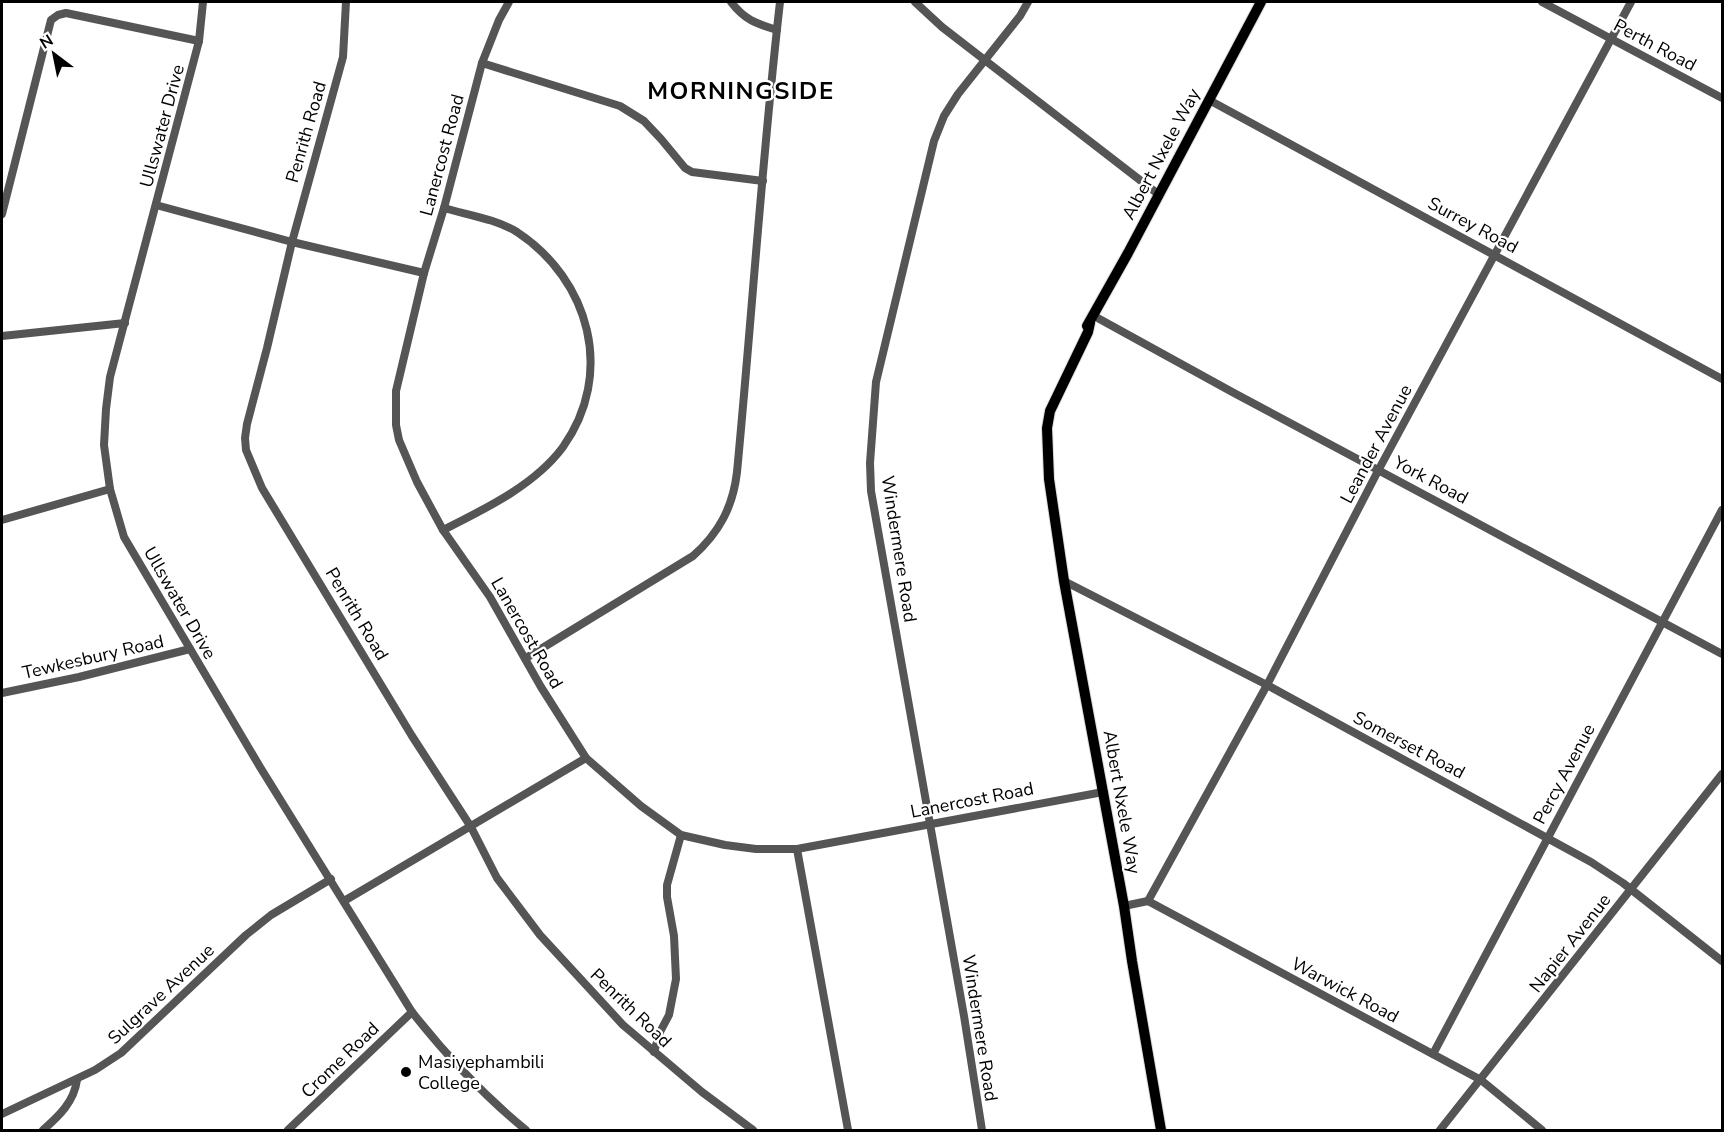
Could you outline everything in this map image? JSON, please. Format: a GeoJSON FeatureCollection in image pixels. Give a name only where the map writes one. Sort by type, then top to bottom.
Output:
{"type":"FeatureCollection","features":[{"type":"Feature","properties":{"kind":"main road","name":"Albert Nxele Way"},"geometry":{"type":"LineString","coordinates":[[1161,1131],[1124,906],[1064,581],[1049,479],[1044,468],[1041,428],[1083,330],[1092,319],[1261,2]]}},
{"type":"Feature","properties":{"kind":"street","name":"Ullswater Drive"},"geometry":{"type":"LineString","coordinates":[[203,2],[199,41],[111,377],[104,445],[110,489],[124,537],[260,767],[412,1012],[444,1052],[480,1090],[525,1131]]}},
{"type":"Feature","properties":{"kind":"street","name":"Penrith Road"},"geometry":{"type":"LineString","coordinates":[[346,2],[343,57],[292,242],[247,423],[246,450],[262,488],[412,736],[471,827],[497,878],[540,935],[615,1017],[654,1052],[753,1131]]}},
{"type":"Feature","properties":{"kind":"street","name":"Lanercost Road"},"geometry":{"type":"LineString","coordinates":[[510,2],[499,20],[482,63],[444,208],[424,273],[396,391],[396,425],[406,460],[443,530],[490,597],[557,713],[586,758],[642,806],[681,835],[756,849],[797,849],[1103,792]]}},
{"type":"Feature","properties":{"kind":"street"},"geometry":{"type":"LineString","coordinates":[[731,2],[744,17],[777,30]]}},
{"type":"Feature","properties":{"kind":"street"},"geometry":{"type":"LineString","coordinates":[[526,658],[693,556],[707,543],[726,514],[735,492],[752,286],[780,2]]}},
{"type":"Feature","properties":{"kind":"street"},"geometry":{"type":"LineString","coordinates":[[915,2],[942,27],[1158,194]]}},
{"type":"Feature","properties":{"kind":"street","name":"Windermere Road"},"geometry":{"type":"LineString","coordinates":[[982,1131],[964,1016],[871,490],[870,463],[879,366],[893,319],[934,141],[944,116],[958,94],[1028,2]]}},
{"type":"Feature","properties":{"kind":"street","name":"Perth Road"},"geometry":{"type":"LineString","coordinates":[[1542,2],[1722,98]]}},
{"type":"Feature","properties":{"kind":"street","name":"Leander Avenue"},"geometry":{"type":"LineString","coordinates":[[1148,901],[1267,685],[1379,469],[1631,2]]}},
{"type":"Feature","properties":{"kind":"street"},"geometry":{"type":"LineString","coordinates":[[2,214],[51,20],[66,13],[199,41]]}},
{"type":"Feature","properties":{"kind":"street"},"geometry":{"type":"LineString","coordinates":[[482,63],[620,106],[644,121],[685,168],[692,172],[764,181]]}},
{"type":"Feature","properties":{"kind":"street","name":"Surrey Road"},"geometry":{"type":"LineString","coordinates":[[1209,100],[1722,379]]}},
{"type":"Feature","properties":{"kind":"street"},"geometry":{"type":"LineString","coordinates":[[156,205],[292,242],[424,273]]}},
{"type":"Feature","properties":{"kind":"street"},"geometry":{"type":"LineString","coordinates":[[443,530],[484,509],[544,467],[573,431],[590,382],[591,369],[587,328],[578,302],[557,267],[545,254],[516,231],[444,208]]}},
{"type":"Feature","properties":{"kind":"street","name":"York Road"},"geometry":{"type":"LineString","coordinates":[[1092,319],[1379,469],[1722,654]]}},
{"type":"Feature","properties":{"kind":"street"},"geometry":{"type":"LineString","coordinates":[[2,336],[125,323]]}},
{"type":"Feature","properties":{"kind":"street"},"geometry":{"type":"LineString","coordinates":[[2,520],[110,489]]}},
{"type":"Feature","properties":{"kind":"street","name":"Percy Avenue"},"geometry":{"type":"LineString","coordinates":[[1433,1054],[1722,510]]}},
{"type":"Feature","properties":{"kind":"street","name":"Somerset Road"},"geometry":{"type":"LineString","coordinates":[[1064,581],[1267,685],[1548,837],[1613,875],[1722,961]]}},
{"type":"Feature","properties":{"kind":"street","name":"Tewkesbury Road"},"geometry":{"type":"LineString","coordinates":[[2,693],[67,680],[190,649]]}},
{"type":"Feature","properties":{"kind":"street"},"geometry":{"type":"LineString","coordinates":[[344,901],[586,758]]}},
{"type":"Feature","properties":{"kind":"street","name":"Napier Avenue"},"geometry":{"type":"LineString","coordinates":[[1440,1131],[1722,774]]}},
{"type":"Feature","properties":{"kind":"street"},"geometry":{"type":"LineString","coordinates":[[654,1052],[660,1032],[669,1015],[676,979],[674,936],[667,885],[681,835]]}},
{"type":"Feature","properties":{"kind":"street"},"geometry":{"type":"LineString","coordinates":[[797,849],[848,1131]]}},
{"type":"Feature","properties":{"kind":"street","name":"Sulgrave Avenue"},"geometry":{"type":"LineString","coordinates":[[2,1114],[77,1080],[122,1053],[246,935],[271,915],[331,879]]}},
{"type":"Feature","properties":{"kind":"street"},"geometry":{"type":"LineString","coordinates":[[1124,906],[1148,901]]}},
{"type":"Feature","properties":{"kind":"street","name":"Warwick Road"},"geometry":{"type":"LineString","coordinates":[[1148,901],[1481,1080],[1542,1131]]}},
{"type":"Feature","properties":{"kind":"street","name":"Crome Road"},"geometry":{"type":"LineString","coordinates":[[288,1131],[412,1012]]}},
{"type":"Feature","properties":{"kind":"street"},"geometry":{"type":"LineString","coordinates":[[43,1131],[70,1102],[77,1080]]}},
{"type":"Feature","properties":{"kind":"place","name":"Masiyephambili College"},"geometry":{"type":"Point","coordinates":[406,1072]}},
{"type":"Feature","properties":{"kind":"district","name":"MORNINGSIDE"},"geometry":{"type":"Point","coordinates":[741,91]}}]}
